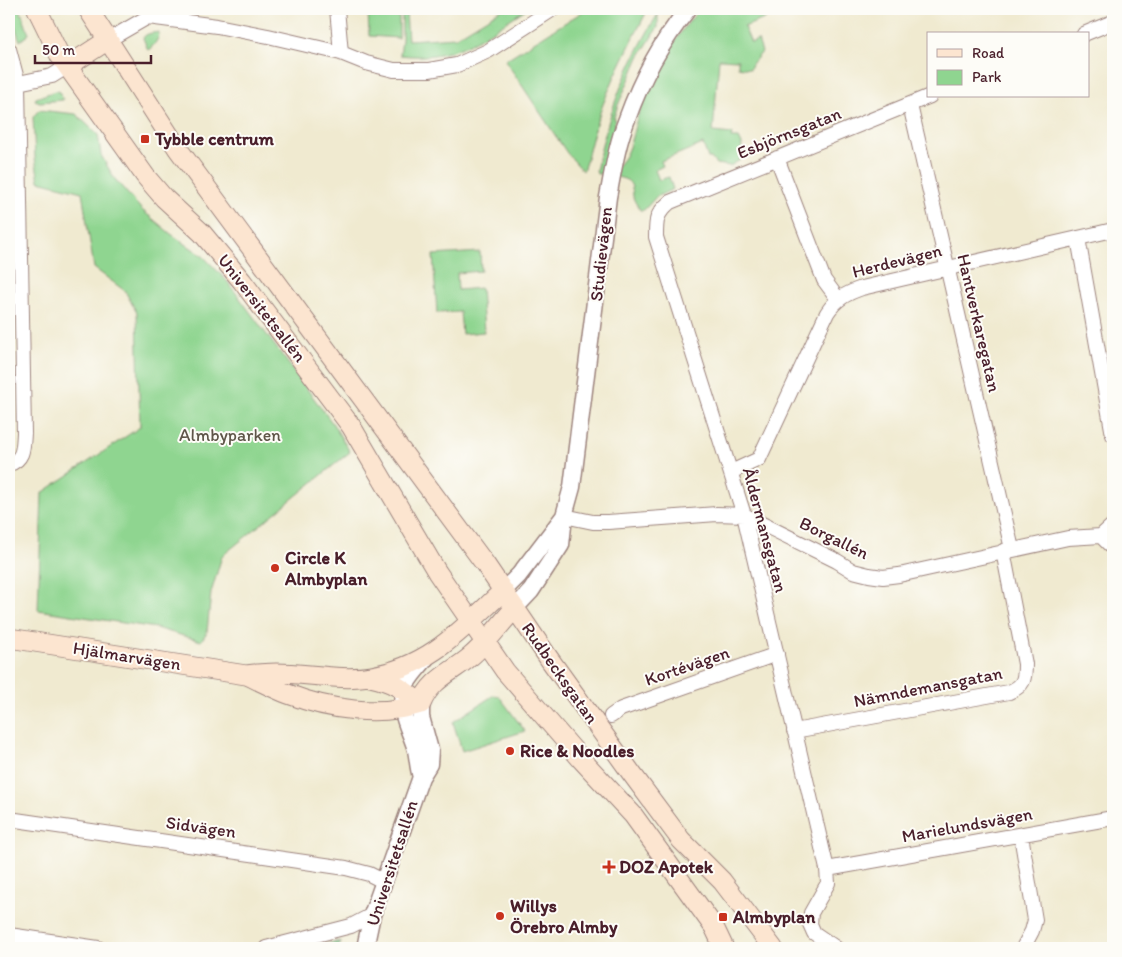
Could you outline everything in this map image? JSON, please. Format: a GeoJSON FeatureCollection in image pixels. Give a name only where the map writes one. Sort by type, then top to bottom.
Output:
{"type":"FeatureCollection","features":[{"type":"Feature","properties":{"kind":"main road","name":"Universitetsallén"},"geometry":{"type":"LineString","coordinates":[[37,9],[60,56],[146,176],[164,198],[202,233],[223,257],[355,433],[437,572],[485,641]]}},
{"type":"Feature","properties":{"kind":"main road","name":"Universitetsallén"},"geometry":{"type":"LineString","coordinates":[[88,9],[178,149],[479,556],[515,608]]}},
{"type":"Feature","properties":{"kind":"main road"},"geometry":{"type":"LineString","coordinates":[[68,66],[108,40]]}},
{"type":"Feature","properties":{"kind":"main road","name":"Universitetsallén"},"geometry":{"type":"LineString","coordinates":[[426,658],[457,635],[503,591]]}},
{"type":"Feature","properties":{"kind":"main road","name":"Studievägen"},"geometry":{"type":"LineString","coordinates":[[485,641],[515,608]]}},
{"type":"Feature","properties":{"kind":"main road","name":"Rudbecksgatan"},"geometry":{"type":"LineString","coordinates":[[515,608],[602,734],[681,840],[722,881],[773,948]]}},
{"type":"Feature","properties":{"kind":"main road","name":"Hjälmarvägen"},"geometry":{"type":"LineString","coordinates":[[9,638],[246,675],[276,673],[370,677],[426,658]]}},
{"type":"Feature","properties":{"kind":"main road"},"geometry":{"type":"LineString","coordinates":[[370,677],[390,681],[421,704],[426,692],[433,684],[472,655],[485,641]]}},
{"type":"Feature","properties":{"kind":"main road","name":"Rudbecksgatan"},"geometry":{"type":"LineString","coordinates":[[485,641],[519,688],[549,720],[580,759],[633,815],[714,927],[724,948]]}},
{"type":"Feature","properties":{"kind":"main road","name":"Hjälmarvägen"},"geometry":{"type":"LineString","coordinates":[[246,675],[288,694],[324,704],[369,711],[403,710],[421,704]]}},
{"type":"Feature","properties":{"kind":"street"},"geometry":{"type":"LineString","coordinates":[[337,9],[341,53]]}},
{"type":"Feature","properties":{"kind":"street"},"geometry":{"type":"LineString","coordinates":[[108,40],[147,13],[238,30],[341,53],[394,70],[429,70],[457,65],[488,51],[553,9]]}},
{"type":"Feature","properties":{"kind":"street","name":"Studievägen"},"geometry":{"type":"LineString","coordinates":[[515,608],[531,590],[561,545],[564,516],[572,487],[608,197],[626,119],[654,60],[686,10]]}},
{"type":"Feature","properties":{"kind":"street"},"geometry":{"type":"LineString","coordinates":[[1089,32],[1113,22]]}},
{"type":"Feature","properties":{"kind":"street"},"geometry":{"type":"LineString","coordinates":[[9,49],[18,83],[15,254],[24,433],[23,453],[18,461],[9,464]]}},
{"type":"Feature","properties":{"kind":"street"},"geometry":{"type":"LineString","coordinates":[[18,83],[52,76],[68,66]]}},
{"type":"Feature","properties":{"kind":"street","name":"Esbjörnsgatan"},"geometry":{"type":"LineString","coordinates":[[664,207],[670,202],[927,97]]}},
{"type":"Feature","properties":{"kind":"street","name":"Hantverkaregatan"},"geometry":{"type":"LineString","coordinates":[[910,105],[1008,550]]}},
{"type":"Feature","properties":{"kind":"street"},"geometry":{"type":"LineString","coordinates":[[777,158],[824,280],[838,299]]}},
{"type":"Feature","properties":{"kind":"street","name":"Åldermansgatan"},"geometry":{"type":"LineString","coordinates":[[664,207],[658,213],[656,236],[744,515],[827,870]]}},
{"type":"Feature","properties":{"kind":"street","name":"Herdevägen"},"geometry":{"type":"LineString","coordinates":[[731,472],[759,459],[827,313],[838,299],[862,288],[1113,230]]}},
{"type":"Feature","properties":{"kind":"street"},"geometry":{"type":"LineString","coordinates":[[1078,238],[1113,435]]}},
{"type":"Feature","properties":{"kind":"street","name":"Borgallén"},"geometry":{"type":"LineString","coordinates":[[564,516],[593,522],[608,522],[717,514],[744,515],[837,561],[853,571],[869,576],[883,577],[900,575],[1068,538],[1101,536]]}},
{"type":"Feature","properties":{"kind":"street","name":"Studievägen"},"geometry":{"type":"LineString","coordinates":[[503,591],[519,575],[564,516]]}},
{"type":"Feature","properties":{"kind":"street"},"geometry":{"type":"LineString","coordinates":[[1113,525],[1101,536],[1113,548]]}},
{"type":"Feature","properties":{"kind":"street","name":"Nämndemansgatan"},"geometry":{"type":"LineString","coordinates":[[794,731],[1010,692],[1018,688],[1023,682],[1025,664],[1008,550]]}},
{"type":"Feature","properties":{"kind":"street","name":"Kortévägen"},"geometry":{"type":"LineString","coordinates":[[611,716],[621,709],[777,654]]}},
{"type":"Feature","properties":{"kind":"street","name":"Universitetsallén"},"geometry":{"type":"LineString","coordinates":[[420,777],[416,750],[409,734],[403,710],[404,690],[411,676],[426,658]]}},
{"type":"Feature","properties":{"kind":"street","name":"Universitetsallén"},"geometry":{"type":"LineString","coordinates":[[365,948],[372,915],[420,777],[430,764],[430,750],[421,717],[421,704]]}},
{"type":"Feature","properties":{"kind":"street","name":"Marielundsvägen"},"geometry":{"type":"LineString","coordinates":[[827,870],[1113,818]]}},
{"type":"Feature","properties":{"kind":"street","name":"Sidvägen"},"geometry":{"type":"LineString","coordinates":[[9,819],[346,868],[368,874],[385,882]]}},
{"type":"Feature","properties":{"kind":"street"},"geometry":{"type":"LineString","coordinates":[[1021,835],[1035,920],[1032,931],[1023,948]]}},
{"type":"Feature","properties":{"kind":"street"},"geometry":{"type":"LineString","coordinates":[[827,870],[828,883],[810,913],[810,924],[814,933],[836,948]]}},
{"type":"Feature","properties":{"kind":"street"},"geometry":{"type":"LineString","coordinates":[[266,948],[350,926],[372,915]]}},
{"type":"Feature","properties":{"kind":"street"},"geometry":{"type":"LineString","coordinates":[[9,935],[98,948]]}},
{"type":"Feature","properties":{"kind":"shaded area"},"geometry":{"type":"Polygon","coordinates":[[[151,9],[286,9],[152,15],[151,9]]]}},
{"type":"Feature","properties":{"kind":"green space"},"geometry":{"type":"Polygon","coordinates":[[[9,9],[20,9],[29,34],[20,41],[9,9]]]}},
{"type":"Feature","properties":{"kind":"green space"},"geometry":{"type":"Polygon","coordinates":[[[368,9],[399,9],[399,38],[369,36],[368,9]]]}},
{"type":"Feature","properties":{"kind":"green space"},"geometry":{"type":"Polygon","coordinates":[[[402,9],[422,9],[422,11],[406,13],[408,40],[456,37],[502,9],[526,9],[467,45],[437,55],[419,56],[400,55],[402,9]]]}},
{"type":"Feature","properties":{"kind":"green space"},"geometry":{"type":"Polygon","coordinates":[[[587,9],[646,9],[645,15],[603,105],[583,171],[567,153],[505,60],[587,9]]]}},
{"type":"Feature","properties":{"kind":"green space"},"geometry":{"type":"Polygon","coordinates":[[[700,9],[789,9],[744,27],[751,43],[758,40],[762,52],[750,69],[738,67],[738,60],[719,59],[713,132],[732,134],[731,138],[739,138],[742,144],[740,160],[730,166],[716,164],[711,158],[708,158],[703,144],[661,161],[663,166],[655,170],[659,180],[669,177],[673,189],[656,197],[644,210],[640,210],[634,199],[630,183],[613,176],[625,156],[639,112],[657,71],[681,32],[700,9]]]}},
{"type":"Feature","properties":{"kind":"green space"},"geometry":{"type":"Polygon","coordinates":[[[658,14],[658,27],[639,57],[618,105],[614,117],[617,137],[612,151],[605,161],[601,174],[597,174],[596,171],[606,129],[620,90],[637,52],[658,14]]]}},
{"type":"Feature","properties":{"kind":"green space"},"geometry":{"type":"Polygon","coordinates":[[[159,32],[156,42],[148,50],[143,38],[144,36],[159,32]]]}},
{"type":"Feature","properties":{"kind":"green space"},"geometry":{"type":"Polygon","coordinates":[[[59,91],[63,100],[40,102],[35,100],[36,98],[59,91]]]}},
{"type":"Feature","properties":{"kind":"green space","name":"Almbyparken"},"geometry":{"type":"Polygon","coordinates":[[[39,110],[76,114],[98,135],[101,155],[114,178],[142,210],[171,234],[203,256],[227,281],[333,424],[350,452],[222,556],[211,593],[207,632],[201,641],[156,628],[38,610],[42,493],[140,427],[137,313],[125,291],[94,268],[82,192],[39,181],[35,158],[33,117],[39,110]]]}},
{"type":"Feature","properties":{"kind":"green space"},"geometry":{"type":"Polygon","coordinates":[[[480,252],[481,271],[457,273],[458,290],[481,288],[484,332],[462,334],[460,312],[437,313],[433,255],[480,252]]]}},
{"type":"Feature","properties":{"kind":"green space"},"geometry":{"type":"Polygon","coordinates":[[[494,695],[499,696],[525,731],[462,751],[453,722],[494,695]]]}},
{"type":"Feature","properties":{"kind":"green space"},"geometry":{"type":"Polygon","coordinates":[[[341,941],[339,948],[306,948],[341,941]]]}},
{"type":"Feature","properties":{"kind":"place","name":"Tybble centrum"},"geometry":{"type":"Point","coordinates":[145,139]}},
{"type":"Feature","properties":{"kind":"place","name":"Circle K Almbyplan"},"geometry":{"type":"Point","coordinates":[275,568]}},
{"type":"Feature","properties":{"kind":"place","name":"Rice & Noodles"},"geometry":{"type":"Point","coordinates":[510,751]}},
{"type":"Feature","properties":{"kind":"place","name":"DOZ Apotek"},"geometry":{"type":"Point","coordinates":[609,867]}},
{"type":"Feature","properties":{"kind":"place","name":"Willys Örebro Almby"},"geometry":{"type":"Point","coordinates":[500,916]}},
{"type":"Feature","properties":{"kind":"place","name":"Almbyplan"},"geometry":{"type":"Point","coordinates":[723,917]}}]}
